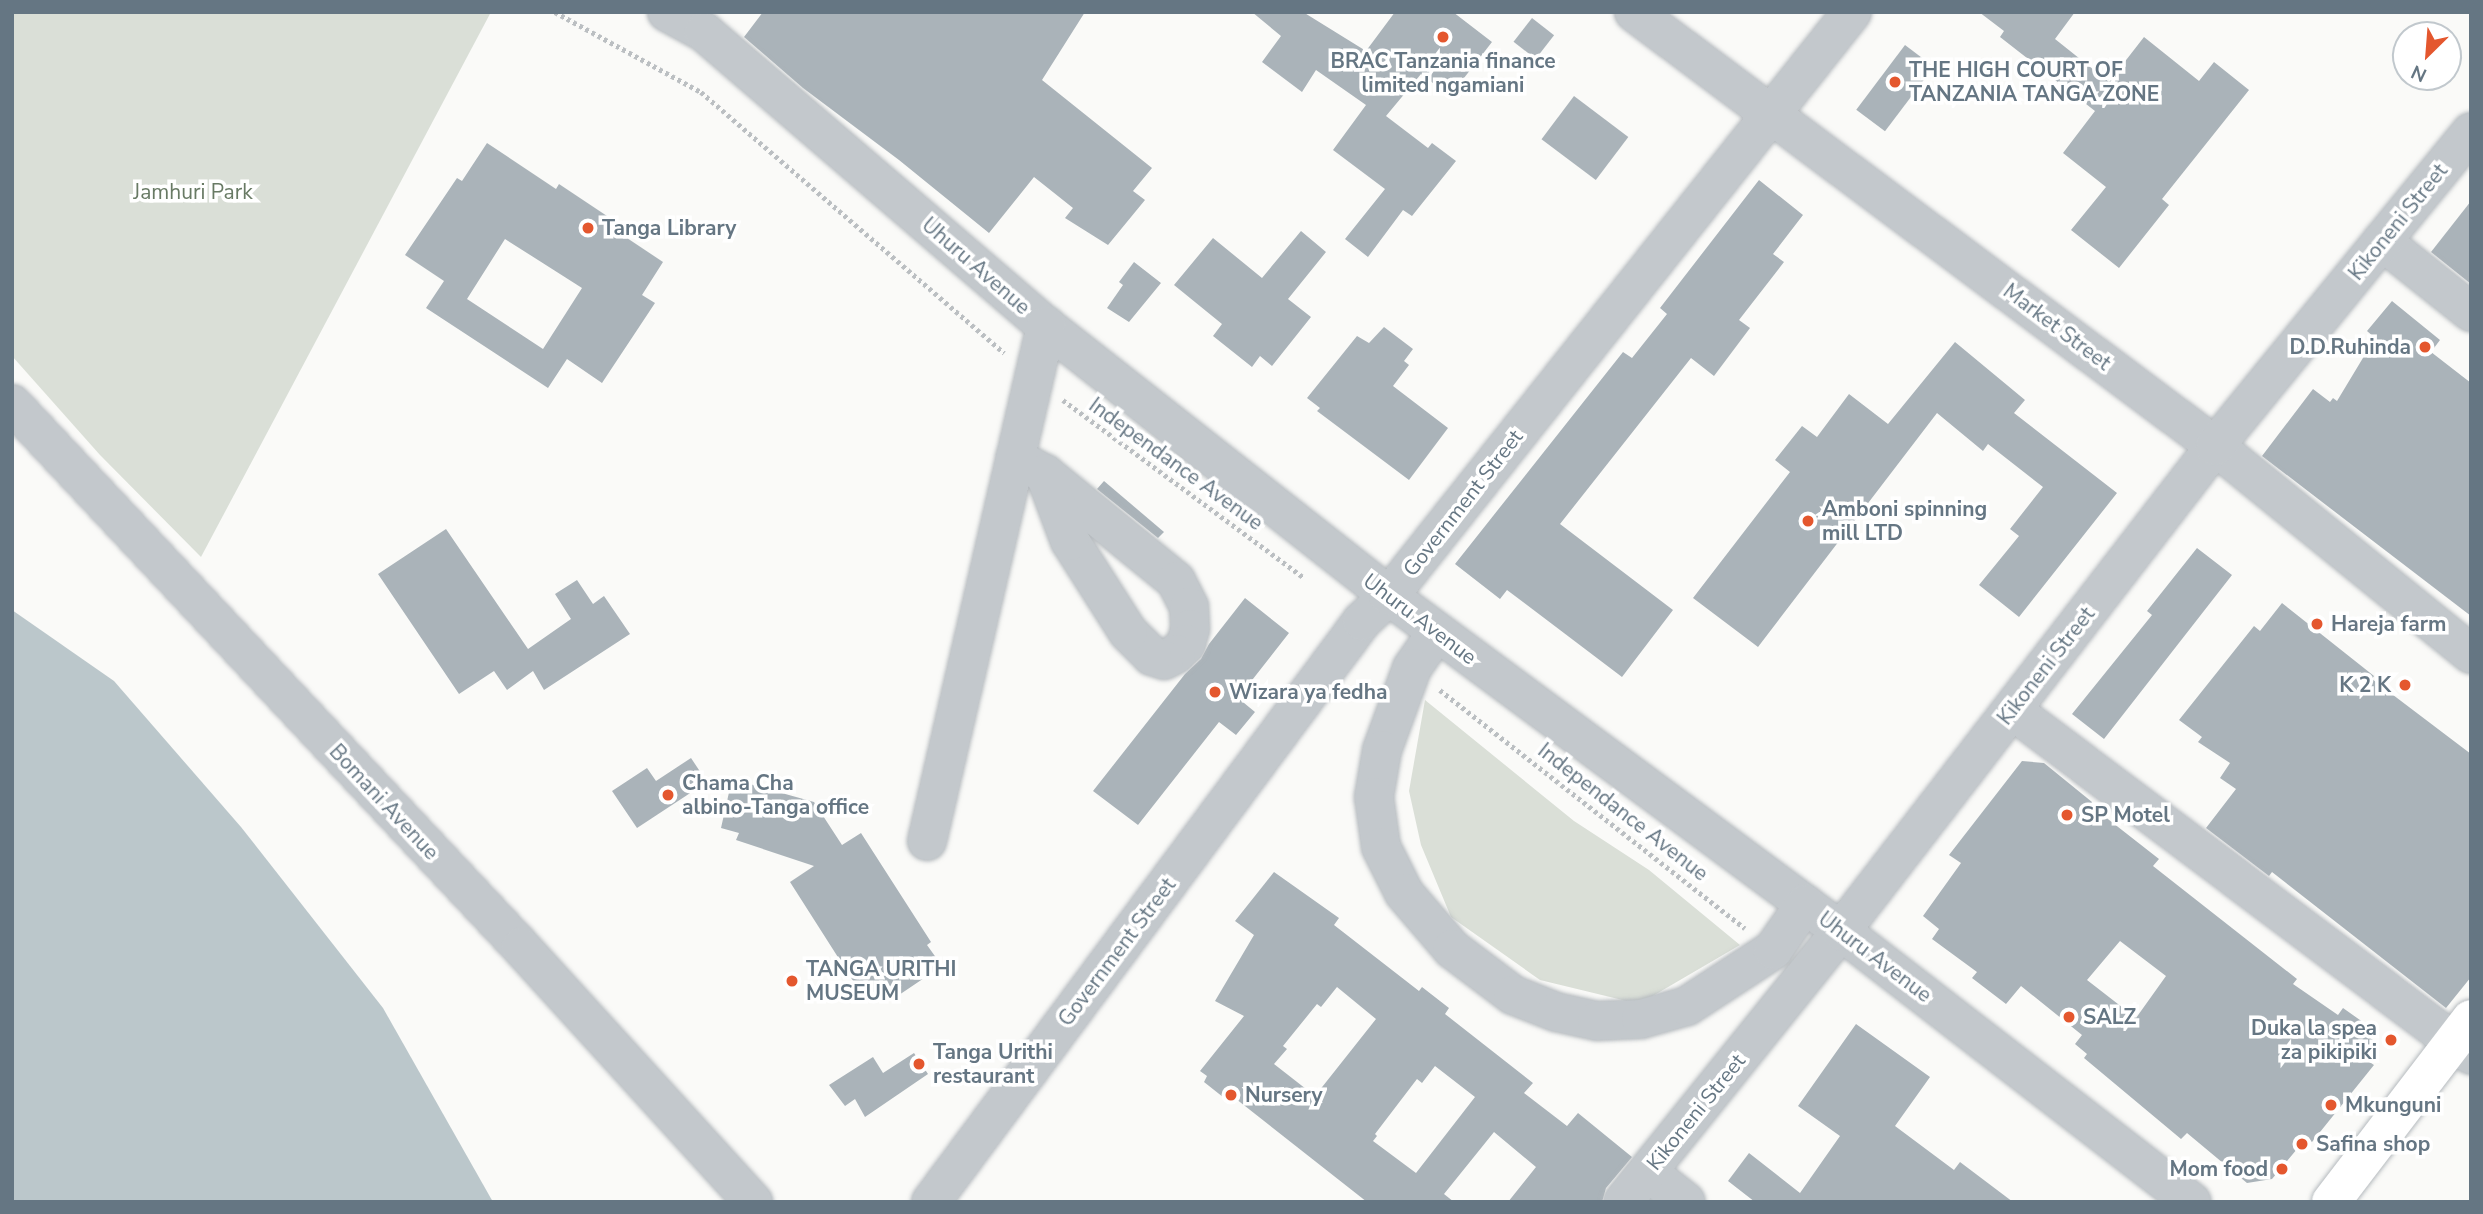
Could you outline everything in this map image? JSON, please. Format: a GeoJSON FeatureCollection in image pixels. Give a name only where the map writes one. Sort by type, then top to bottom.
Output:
{"type":"FeatureCollection","features":[{"type":"Feature","properties":{"kind":"main road"},"geometry":{"type":"LineString","coordinates":[[2331,1202],[2465,1038]]}},
{"type":"Feature","properties":{"kind":"street","name":"Uhuru Avenue"},"geometry":{"type":"LineString","coordinates":[[667,12],[710,22],[1046,326],[1389,596],[1841,931],[2192,1202]]}},
{"type":"Feature","properties":{"kind":"street","name":"Market Street"},"geometry":{"type":"LineString","coordinates":[[1634,12],[2215,446],[2471,654]]}},
{"type":"Feature","properties":{"kind":"street","name":"Government Street"},"geometry":{"type":"LineString","coordinates":[[932,1202],[1354,632],[1389,596],[1852,12]]}},
{"type":"Feature","properties":{"kind":"street","name":"Kikoneni Street"},"geometry":{"type":"LineString","coordinates":[[1623,1202],[1841,931],[2215,446],[2471,132]]}},
{"type":"Feature","properties":{"kind":"street"},"geometry":{"type":"LineString","coordinates":[[2382,241],[2471,312]]}},
{"type":"Feature","properties":{"kind":"street"},"geometry":{"type":"LineString","coordinates":[[926,841],[1030,466],[1033,378],[1046,326]]}},
{"type":"Feature","properties":{"kind":"street","name":"Bomani Avenue"},"geometry":{"type":"LineString","coordinates":[[12,404],[521,947],[753,1202]]}},
{"type":"Feature","properties":{"kind":"street"},"geometry":{"type":"LineString","coordinates":[[1030,466],[1176,581],[1189,607],[1190,629],[1186,643],[1176,654],[1164,660],[1152,656],[1128,632],[1070,541],[1030,466]]}},
{"type":"Feature","properties":{"kind":"street"},"geometry":{"type":"LineString","coordinates":[[1437,632],[1412,668],[1381,750],[1374,797],[1381,847],[1405,893],[1452,948],[1513,995],[1556,1012],[1597,1021],[1641,1019],[1686,1006],[1773,950],[1805,904]]}},
{"type":"Feature","properties":{"kind":"street"},"geometry":{"type":"LineString","coordinates":[[2012,710],[2465,1038]]}},
{"type":"Feature","properties":{"kind":"street"},"geometry":{"type":"LineString","coordinates":[[1648,1172],[1686,1202]]}},
{"type":"Feature","properties":{"kind":"path","name":"Independance Avenue"},"geometry":{"type":"LineString","coordinates":[[555,12],[701,92],[1033,378],[1307,580]]}},
{"type":"Feature","properties":{"kind":"path","name":"Independance Avenue"},"geometry":{"type":"LineString","coordinates":[[1412,668],[1773,950]]}},
{"type":"Feature","properties":{"kind":"green space","name":"Jamhuri Park"},"geometry":{"type":"Polygon","coordinates":[[[12,12],[491,12],[201,557],[100,455],[12,356],[12,12]]]}},
{"type":"Feature","properties":{"kind":"green space"},"geometry":{"type":"Polygon","coordinates":[[[1425,700],[1574,821],[1649,870],[1740,945],[1639,1004],[1540,980],[1451,917],[1421,845],[1409,791],[1425,700]]]}},
{"type":"Feature","properties":{"kind":"shaded area"},"geometry":{"type":"Polygon","coordinates":[[[12,610],[114,681],[241,827],[383,1008],[493,1202],[12,1202],[12,610]]]}},
{"type":"Feature","properties":{"kind":"building"},"geometry":{"type":"Polygon","coordinates":[[[763,12],[1085,12],[1042,80],[1152,168],[1133,191],[1145,200],[1108,245],[1065,218],[1073,208],[1034,177],[989,233],[899,160],[803,88],[744,37],[763,12]]]}},
{"type":"Feature","properties":{"kind":"building"},"geometry":{"type":"Polygon","coordinates":[[[1252,12],[1303,12],[1366,51],[1395,12],[1453,12],[1492,42],[1450,96],[1421,74],[1386,116],[1428,148],[1432,143],[1456,161],[1412,216],[1403,210],[1368,257],[1345,239],[1385,189],[1333,150],[1366,105],[1316,70],[1302,92],[1262,62],[1281,36],[1252,12]]]}},
{"type":"Feature","properties":{"kind":"building"},"geometry":{"type":"Polygon","coordinates":[[[1979,12],[2075,12],[2055,39],[2109,82],[2144,37],[2199,81],[2214,62],[2249,90],[2162,199],[2169,205],[2119,268],[2071,230],[2106,187],[2063,153],[2095,111],[2000,37],[2004,31],[1979,12]]]}},
{"type":"Feature","properties":{"kind":"building"},"geometry":{"type":"Polygon","coordinates":[[[1532,18],[1554,35],[1536,59],[1514,42],[1532,18]]]}},
{"type":"Feature","properties":{"kind":"building"},"geometry":{"type":"Polygon","coordinates":[[[1905,45],[1934,67],[1885,131],[1856,110],[1905,45]]]}},
{"type":"Feature","properties":{"kind":"building"},"geometry":{"type":"Polygon","coordinates":[[[1574,96],[1628,137],[1596,180],[1542,139],[1574,96]]]}},
{"type":"Feature","properties":{"kind":"building"},"geometry":{"type":"Polygon","coordinates":[[[487,143],[556,189],[559,184],[607,216],[603,222],[663,262],[642,295],[655,303],[602,383],[567,359],[548,388],[426,308],[444,281],[405,255],[457,178],[462,181],[487,143]],[[505,239],[467,299],[543,349],[582,288],[505,239]]]}},
{"type":"Feature","properties":{"kind":"building"},"geometry":{"type":"Polygon","coordinates":[[[1759,180],[1803,215],[1773,254],[1784,262],[1739,320],[1750,328],[1714,376],[1691,358],[1560,524],[1673,610],[1622,677],[1507,590],[1500,599],[1455,564],[1623,352],[1632,358],[1667,314],[1660,308],[1759,180]]]}},
{"type":"Feature","properties":{"kind":"building"},"geometry":{"type":"Polygon","coordinates":[[[2471,201],[2471,284],[2431,252],[2471,201]]]}},
{"type":"Feature","properties":{"kind":"building"},"geometry":{"type":"Polygon","coordinates":[[[1301,231],[1326,252],[1288,299],[1311,317],[1272,366],[1260,356],[1252,367],[1213,336],[1222,324],[1174,285],[1213,238],[1262,278],[1301,231]]]}},
{"type":"Feature","properties":{"kind":"building"},"geometry":{"type":"Polygon","coordinates":[[[1134,262],[1161,283],[1129,322],[1107,308],[1123,285],[1119,282],[1134,262]]]}},
{"type":"Feature","properties":{"kind":"building"},"geometry":{"type":"Polygon","coordinates":[[[2392,301],[2440,340],[2431,352],[2471,383],[2471,616],[2262,456],[2313,389],[2330,402],[2333,398],[2337,401],[2375,338],[2367,331],[2392,301]]]}},
{"type":"Feature","properties":{"kind":"building"},"geometry":{"type":"Polygon","coordinates":[[[1384,327],[1413,349],[1404,361],[1409,365],[1393,386],[1448,428],[1409,480],[1317,411],[1320,408],[1307,398],[1357,336],[1369,343],[1384,327]]]}},
{"type":"Feature","properties":{"kind":"building"},"geometry":{"type":"Polygon","coordinates":[[[1955,342],[2025,400],[2014,413],[2117,493],[2019,617],[1979,585],[2019,536],[2010,529],[2043,487],[1988,444],[1983,451],[1937,413],[1758,647],[1693,598],[1790,472],[1775,460],[1802,426],[1817,437],[1849,394],[1888,424],[1955,342]]]}},
{"type":"Feature","properties":{"kind":"building"},"geometry":{"type":"Polygon","coordinates":[[[1104,481],[1164,532],[1158,538],[1097,489],[1104,481]]]}},
{"type":"Feature","properties":{"kind":"building"},"geometry":{"type":"Polygon","coordinates":[[[446,529],[528,649],[571,619],[555,594],[577,580],[593,604],[604,596],[630,634],[544,690],[533,671],[507,690],[494,671],[459,694],[378,574],[446,529]]]}},
{"type":"Feature","properties":{"kind":"building"},"geometry":{"type":"Polygon","coordinates":[[[2197,548],[2232,575],[2104,739],[2072,714],[2152,615],[2147,611],[2197,548]]]}},
{"type":"Feature","properties":{"kind":"building"},"geometry":{"type":"Polygon","coordinates":[[[1245,598],[1289,633],[1238,698],[1255,712],[1236,735],[1219,722],[1138,825],[1093,791],[1185,674],[1201,659],[1209,644],[1245,598]]]}},
{"type":"Feature","properties":{"kind":"building"},"geometry":{"type":"Polygon","coordinates":[[[2282,603],[2374,676],[2372,679],[2471,754],[2471,977],[2446,1008],[2272,872],[2269,876],[2206,828],[2236,789],[2220,778],[2230,763],[2198,742],[2202,737],[2179,720],[2254,626],[2260,631],[2282,603]]]}},
{"type":"Feature","properties":{"kind":"building"},"geometry":{"type":"Polygon","coordinates":[[[691,758],[707,782],[637,828],[612,791],[647,768],[656,781],[691,758]]]}},
{"type":"Feature","properties":{"kind":"building"},"geometry":{"type":"Polygon","coordinates":[[[2022,761],[2044,763],[2092,802],[2090,805],[2159,859],[2153,866],[2297,979],[2293,984],[2338,1015],[2343,1008],[2367,1025],[2362,1032],[2377,1043],[2365,1059],[2374,1065],[2312,1142],[2307,1137],[2272,1179],[2247,1183],[2187,1133],[2181,1139],[2084,1058],[2087,1054],[2075,1044],[2082,1035],[2021,986],[2006,1004],[1972,978],[1977,972],[1932,939],[1939,929],[1923,916],[1961,863],[1949,855],[2022,761]],[[2120,941],[2087,980],[2136,1018],[2166,976],[2120,941]]]}},
{"type":"Feature","properties":{"kind":"building"},"geometry":{"type":"Polygon","coordinates":[[[732,779],[814,802],[842,845],[861,833],[931,942],[927,945],[942,966],[896,997],[886,984],[864,998],[790,882],[814,866],[736,840],[739,833],[721,828],[732,779]]]}},
{"type":"Feature","properties":{"kind":"building"},"geometry":{"type":"Polygon","coordinates":[[[1274,872],[1339,918],[1334,925],[1419,991],[1422,987],[1449,1008],[1445,1014],[1533,1083],[1524,1093],[1567,1126],[1578,1113],[1632,1157],[1606,1188],[1602,1202],[1508,1202],[1536,1167],[1494,1132],[1444,1194],[1454,1202],[1367,1202],[1231,1095],[1228,1101],[1204,1082],[1207,1076],[1200,1071],[1244,1016],[1215,1001],[1254,935],[1235,921],[1274,872]],[[1337,987],[1321,1007],[1317,1004],[1283,1046],[1287,1049],[1274,1064],[1315,1096],[1376,1019],[1337,987]],[[1435,1066],[1422,1083],[1417,1079],[1375,1134],[1377,1136],[1373,1141],[1416,1173],[1475,1097],[1435,1066]]]}},
{"type":"Feature","properties":{"kind":"building"},"geometry":{"type":"Polygon","coordinates":[[[1856,1024],[1930,1077],[1895,1126],[1954,1170],[1960,1162],[2013,1202],[1755,1202],[1728,1181],[1749,1153],[1800,1193],[1840,1136],[1798,1106],[1856,1024]]]}},
{"type":"Feature","properties":{"kind":"building"},"geometry":{"type":"Polygon","coordinates":[[[914,1053],[928,1074],[865,1117],[855,1099],[845,1106],[829,1085],[873,1057],[883,1073],[914,1053]]]}},
{"type":"Feature","properties":{"kind":"place","name":"BRAC Tanzania finance limited ngamiani"},"geometry":{"type":"Point","coordinates":[1443,37]}},
{"type":"Feature","properties":{"kind":"place","name":"THE HIGH COURT OF TANZANIA TANGA ZONE"},"geometry":{"type":"Point","coordinates":[1895,82]}},
{"type":"Feature","properties":{"kind":"place","name":"Tanga Library"},"geometry":{"type":"Point","coordinates":[588,228]}},
{"type":"Feature","properties":{"kind":"place","name":"D.D.Ruhinda"},"geometry":{"type":"Point","coordinates":[2425,347]}},
{"type":"Feature","properties":{"kind":"place","name":"Amboni spinning mill LTD"},"geometry":{"type":"Point","coordinates":[1808,521]}},
{"type":"Feature","properties":{"kind":"place","name":"Hareja farm"},"geometry":{"type":"Point","coordinates":[2317,624]}},
{"type":"Feature","properties":{"kind":"place","name":"K 2 K"},"geometry":{"type":"Point","coordinates":[2405,685]}},
{"type":"Feature","properties":{"kind":"place","name":"Wizara ya fedha"},"geometry":{"type":"Point","coordinates":[1215,692]}},
{"type":"Feature","properties":{"kind":"place","name":"Chama Cha albino-Tanga office"},"geometry":{"type":"Point","coordinates":[668,795]}},
{"type":"Feature","properties":{"kind":"place","name":"SP Motel"},"geometry":{"type":"Point","coordinates":[2067,815]}},
{"type":"Feature","properties":{"kind":"place","name":"TANGA URITHI MUSEUM"},"geometry":{"type":"Point","coordinates":[792,981]}},
{"type":"Feature","properties":{"kind":"place","name":"SALZ"},"geometry":{"type":"Point","coordinates":[2069,1017]}},
{"type":"Feature","properties":{"kind":"place","name":"Duka la spea za pikipiki"},"geometry":{"type":"Point","coordinates":[2391,1040]}},
{"type":"Feature","properties":{"kind":"place","name":"Tanga Urithi restaurant"},"geometry":{"type":"Point","coordinates":[919,1064]}},
{"type":"Feature","properties":{"kind":"place","name":"Nursery"},"geometry":{"type":"Point","coordinates":[1231,1095]}},
{"type":"Feature","properties":{"kind":"place","name":"Mkunguni"},"geometry":{"type":"Point","coordinates":[2331,1105]}},
{"type":"Feature","properties":{"kind":"place","name":"Safina shop"},"geometry":{"type":"Point","coordinates":[2302,1144]}},
{"type":"Feature","properties":{"kind":"place","name":"Mom food"},"geometry":{"type":"Point","coordinates":[2282,1169]}}]}
